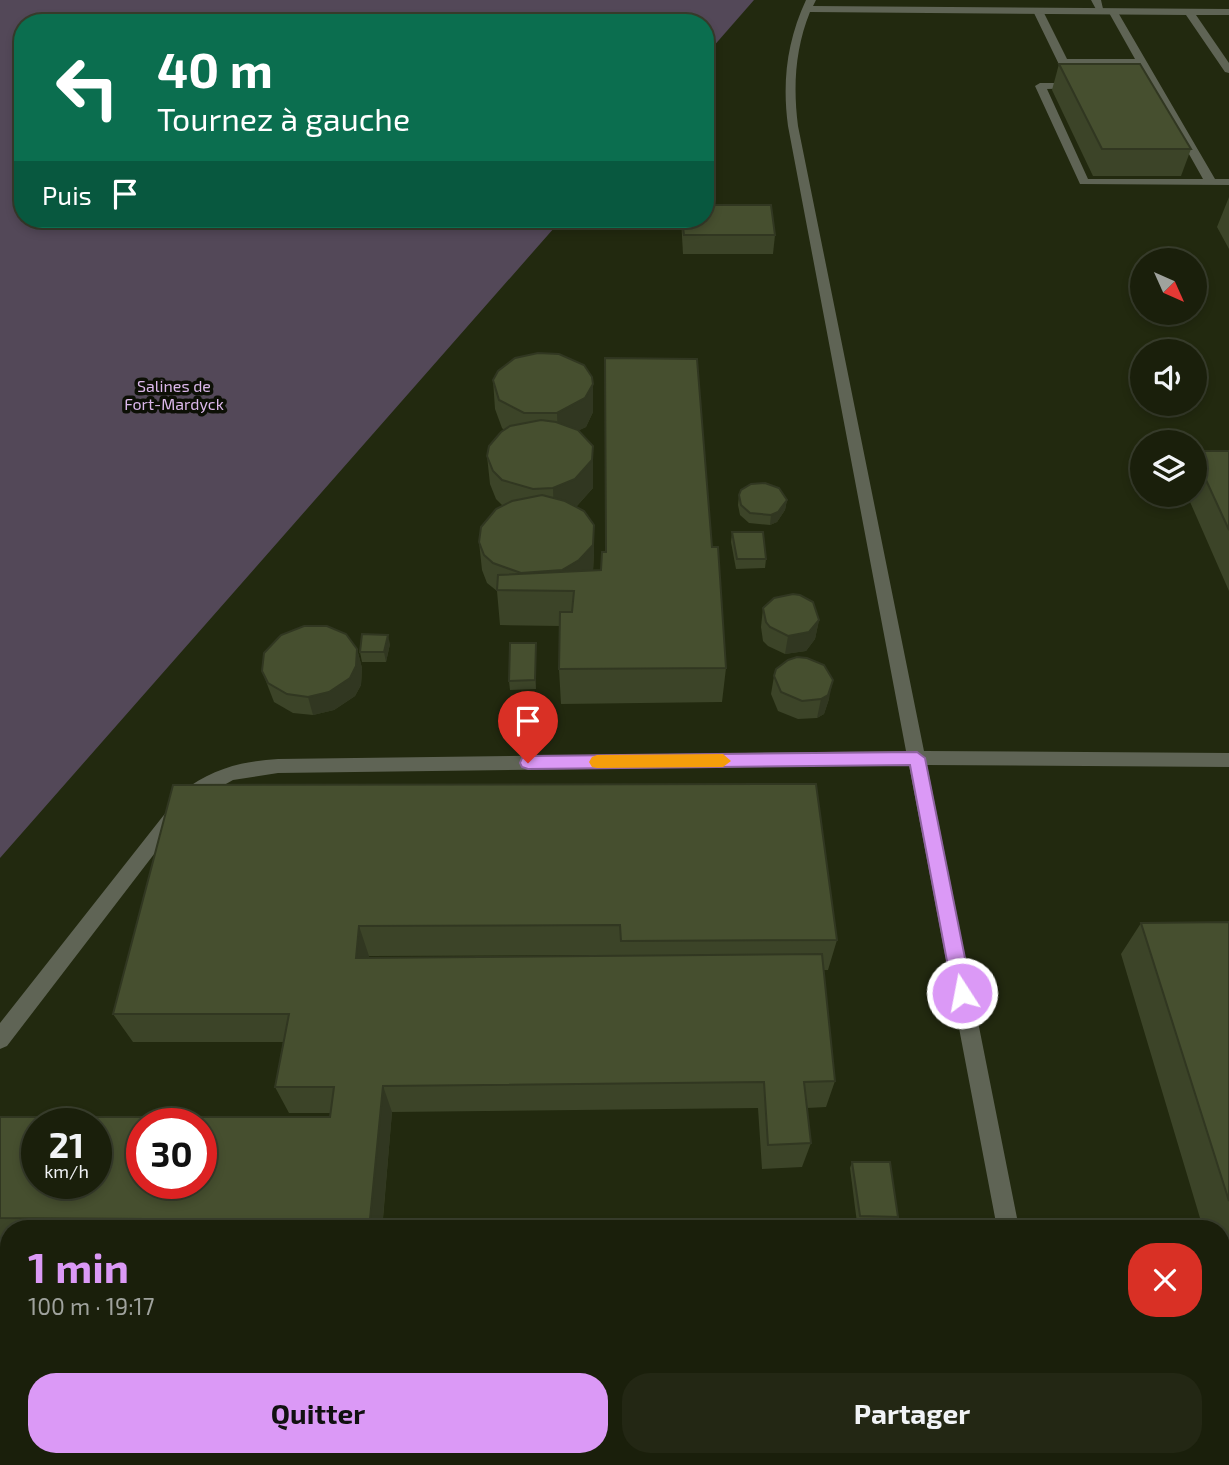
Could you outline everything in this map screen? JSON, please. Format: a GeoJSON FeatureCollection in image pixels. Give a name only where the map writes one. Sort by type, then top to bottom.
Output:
{"type":"FeatureCollection","features":[{"type":"Feature","properties":{"kind":"street"},"geometry":{"type":"LineString","coordinates":[[1096,0],[1107,11],[1142,62],[1211,182]]}},
{"type":"Feature","properties":{"kind":"street"},"geometry":{"type":"LineString","coordinates":[[1006,1220],[791,113],[791,61],[809,4],[1038,11],[1229,12]]}},
{"type":"Feature","properties":{"kind":"street"},"geometry":{"type":"LineString","coordinates":[[1038,11],[1075,86],[1040,86],[1084,183],[1229,182]]}},
{"type":"Feature","properties":{"kind":"street"},"geometry":{"type":"LineString","coordinates":[[1189,12],[1229,70]]}},
{"type":"Feature","properties":{"kind":"street"},"geometry":{"type":"LineString","coordinates":[[1064,62],[1142,62]]}},
{"type":"Feature","properties":{"kind":"street"},"geometry":{"type":"LineString","coordinates":[[0,1039],[188,797],[219,776],[238,769],[278,766],[917,758],[1229,760]]}},
{"type":"Feature","properties":{"kind":"green space","name":"Salines de Fort-Mardyck"},"geometry":{"type":"Polygon","coordinates":[[[0,0],[754,0],[714,46],[714,14],[14,14],[14,228],[554,228],[0,858],[0,0]]]}},
{"type":"Feature","properties":{"kind":"building"},"geometry":{"type":"Polygon","coordinates":[[[1059,64],[1140,64],[1191,149],[1102,149],[1059,64]]]}},
{"type":"Feature","properties":{"kind":"building"},"geometry":{"type":"Polygon","coordinates":[[[714,205],[771,205],[775,235],[684,235],[683,228],[714,228],[714,205]]]}},
{"type":"Feature","properties":{"kind":"building"},"geometry":{"type":"Polygon","coordinates":[[[538,353],[559,354],[584,365],[593,384],[585,398],[557,413],[524,413],[499,400],[493,380],[498,371],[515,358],[538,353]]]}},
{"type":"Feature","properties":{"kind":"building"},"geometry":{"type":"Polygon","coordinates":[[[605,358],[697,359],[712,547],[718,547],[726,668],[559,669],[560,612],[572,612],[574,591],[497,590],[498,575],[601,570],[602,552],[606,552],[605,358]]]}},
{"type":"Feature","properties":{"kind":"building"},"geometry":{"type":"Polygon","coordinates":[[[541,420],[578,430],[593,446],[592,460],[575,479],[553,488],[533,489],[502,480],[493,471],[487,456],[489,446],[510,426],[541,420]]]}},
{"type":"Feature","properties":{"kind":"building"},"geometry":{"type":"Polygon","coordinates":[[[1207,451],[1229,451],[1229,530],[1207,482],[1207,451]]]}},
{"type":"Feature","properties":{"kind":"building"},"geometry":{"type":"Polygon","coordinates":[[[765,483],[779,488],[787,500],[778,512],[771,515],[750,513],[741,505],[741,490],[751,484],[765,483]]]}},
{"type":"Feature","properties":{"kind":"building"},"geometry":{"type":"Polygon","coordinates":[[[542,495],[565,501],[584,511],[594,525],[593,545],[579,560],[562,570],[521,573],[493,563],[484,555],[479,542],[481,527],[496,509],[512,501],[542,495]]]}},
{"type":"Feature","properties":{"kind":"building"},"geometry":{"type":"Polygon","coordinates":[[[732,532],[763,532],[766,559],[737,559],[732,532]]]}},
{"type":"Feature","properties":{"kind":"building"},"geometry":{"type":"Polygon","coordinates":[[[793,594],[813,602],[819,620],[809,632],[788,636],[770,627],[763,608],[774,598],[793,594]]]}},
{"type":"Feature","properties":{"kind":"building"},"geometry":{"type":"Polygon","coordinates":[[[304,626],[327,626],[346,634],[357,649],[356,666],[350,678],[329,692],[308,697],[287,694],[268,683],[262,671],[264,653],[281,635],[304,626]]]}},
{"type":"Feature","properties":{"kind":"building"},"geometry":{"type":"Polygon","coordinates":[[[362,634],[388,635],[384,652],[360,652],[362,634]]]}},
{"type":"Feature","properties":{"kind":"building"},"geometry":{"type":"Polygon","coordinates":[[[510,643],[536,643],[535,680],[509,681],[510,643]]]}},
{"type":"Feature","properties":{"kind":"building"},"geometry":{"type":"Polygon","coordinates":[[[797,657],[824,665],[833,680],[828,695],[821,699],[802,701],[781,692],[774,676],[776,669],[797,657]]]}},
{"type":"Feature","properties":{"kind":"building"},"geometry":{"type":"Polygon","coordinates":[[[816,784],[837,940],[621,941],[620,925],[359,926],[356,958],[822,954],[835,1081],[804,1082],[811,1143],[768,1145],[764,1082],[383,1086],[370,1219],[412,1220],[0,1218],[0,1117],[21,1117],[21,1199],[112,1199],[112,1117],[126,1117],[126,1199],[217,1199],[217,1117],[330,1117],[334,1087],[275,1087],[289,1014],[113,1014],[173,785],[816,784]]]}},
{"type":"Feature","properties":{"kind":"building"},"geometry":{"type":"Polygon","coordinates":[[[1229,922],[1229,1201],[1141,923],[1229,922]]]}},
{"type":"Feature","properties":{"kind":"building"},"geometry":{"type":"Polygon","coordinates":[[[852,1162],[890,1162],[898,1217],[860,1216],[852,1162]]]}},
{"type":"Feature","properties":{"kind":"slow traffic"},"geometry":{"type":"LineString","coordinates":[[597,762],[723,761]]}},
{"type":"Feature","properties":{"kind":"route"},"geometry":{"type":"LineString","coordinates":[[528,763],[917,758],[962,993]]}}]}
